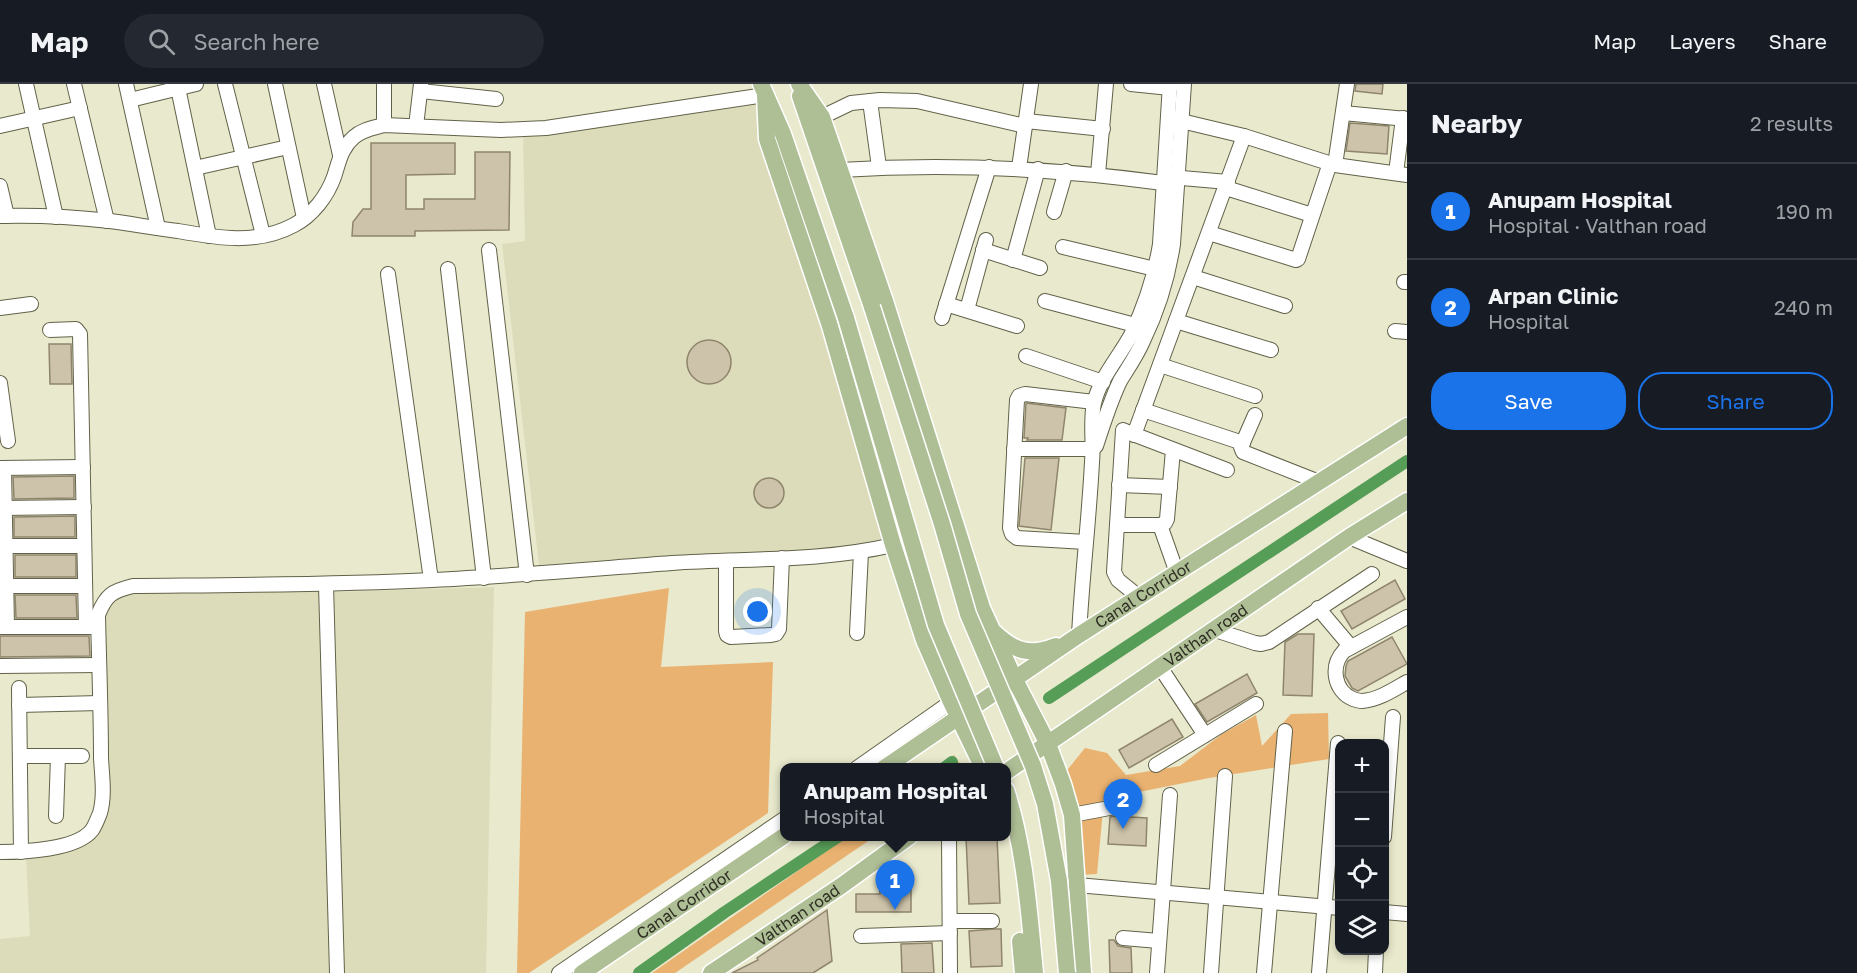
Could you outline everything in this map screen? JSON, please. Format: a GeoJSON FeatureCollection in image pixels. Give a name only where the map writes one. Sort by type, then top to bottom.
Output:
{"type":"FeatureCollection","features":[{"type":"Feature","properties":{"kind":"main road"},"geometry":{"type":"LineString","coordinates":[[797,84],[822,117],[885,301],[982,608],[1048,744],[1072,815],[1083,973]]}},
{"type":"Feature","properties":{"kind":"main road"},"geometry":{"type":"LineString","coordinates":[[797,84],[872,307],[942,524],[968,614],[1033,766],[1045,804],[1059,881],[1067,973]]}},
{"type":"Feature","properties":{"kind":"main road"},"geometry":{"type":"LineString","coordinates":[[763,90],[783,134],[846,318],[936,625],[994,763]]}},
{"type":"Feature","properties":{"kind":"main road"},"geometry":{"type":"LineString","coordinates":[[763,90],[767,139],[830,326],[893,545],[924,640],[981,763]]}},
{"type":"Feature","properties":{"kind":"main road","name":"Canal Corridor"},"geometry":{"type":"LineString","coordinates":[[890,763],[955,709],[1015,680],[1079,635],[1407,426]]}},
{"type":"Feature","properties":{"kind":"main road","name":"Valthan road"},"geometry":{"type":"LineString","coordinates":[[1011,769],[1349,537],[1407,501]]}},
{"type":"Feature","properties":{"kind":"main road"},"geometry":{"type":"LineString","coordinates":[[993,631],[1007,644],[1039,653],[1079,635]]}},
{"type":"Feature","properties":{"kind":"main road"},"geometry":{"type":"LineString","coordinates":[[1011,806],[1019,843],[1035,973]]}},
{"type":"Feature","properties":{"kind":"main road","name":"Canal Corridor"},"geometry":{"type":"LineString","coordinates":[[582,973],[780,839]]}},
{"type":"Feature","properties":{"kind":"main road","name":"Valthan road"},"geometry":{"type":"LineString","coordinates":[[711,973],[904,841]]}},
{"type":"Feature","properties":{"kind":"main road"},"geometry":{"type":"LineString","coordinates":[[1009,841],[1023,973]]}},
{"type":"Feature","properties":{"kind":"street"},"geometry":{"type":"LineString","coordinates":[[26,84],[56,217]]}},
{"type":"Feature","properties":{"kind":"street"},"geometry":{"type":"LineString","coordinates":[[74,84],[107,221]]}},
{"type":"Feature","properties":{"kind":"street"},"geometry":{"type":"LineString","coordinates":[[126,84],[158,228]]}},
{"type":"Feature","properties":{"kind":"street"},"geometry":{"type":"LineString","coordinates":[[225,84],[263,236]]}},
{"type":"Feature","properties":{"kind":"street"},"geometry":{"type":"LineString","coordinates":[[275,84],[304,218]]}},
{"type":"Feature","properties":{"kind":"street"},"geometry":{"type":"LineString","coordinates":[[324,84],[340,155]]}},
{"type":"Feature","properties":{"kind":"street"},"geometry":{"type":"LineString","coordinates":[[384,84],[384,126]]}},
{"type":"Feature","properties":{"kind":"street"},"geometry":{"type":"LineString","coordinates":[[1019,168],[1031,84]]}},
{"type":"Feature","properties":{"kind":"street"},"geometry":{"type":"LineString","coordinates":[[1098,174],[1106,84]]}},
{"type":"Feature","properties":{"kind":"street"},"geometry":{"type":"LineString","coordinates":[[1131,84],[1170,86],[1175,120]]}},
{"type":"Feature","properties":{"kind":"street"},"geometry":{"type":"LineString","coordinates":[[1079,635],[1093,455],[1094,402],[1135,325],[1152,284],[1160,244],[1175,120],[1184,84]]}},
{"type":"Feature","properties":{"kind":"street"},"geometry":{"type":"LineString","coordinates":[[1209,233],[1298,259],[1312,215],[1333,164],[1347,84]]}},
{"type":"Feature","properties":{"kind":"street"},"geometry":{"type":"LineString","coordinates":[[130,100],[185,86],[195,168],[209,236]]}},
{"type":"Feature","properties":{"kind":"street"},"geometry":{"type":"LineString","coordinates":[[416,126],[421,87],[496,99]]}},
{"type":"Feature","properties":{"kind":"street"},"geometry":{"type":"LineString","coordinates":[[0,186],[3,216],[107,221],[230,239],[263,236],[295,225],[316,208],[328,191],[340,155],[355,136],[366,130],[384,126],[501,130],[546,128],[763,90]]}},
{"type":"Feature","properties":{"kind":"street"},"geometry":{"type":"LineString","coordinates":[[870,101],[879,167]]}},
{"type":"Feature","properties":{"kind":"street"},"geometry":{"type":"LineString","coordinates":[[822,117],[851,103],[917,101],[1025,124],[1103,129]]}},
{"type":"Feature","properties":{"kind":"street"},"geometry":{"type":"LineString","coordinates":[[0,126],[80,108]]}},
{"type":"Feature","properties":{"kind":"street"},"geometry":{"type":"LineString","coordinates":[[1175,120],[1244,136],[1333,164],[1401,174],[1405,118],[1343,113]]}},
{"type":"Feature","properties":{"kind":"street"},"geometry":{"type":"LineString","coordinates":[[1139,597],[1118,580],[1114,572],[1119,485],[1128,432],[1143,410],[1244,136]]}},
{"type":"Feature","properties":{"kind":"street"},"geometry":{"type":"LineString","coordinates":[[195,168],[288,147]]}},
{"type":"Feature","properties":{"kind":"street"},"geometry":{"type":"LineString","coordinates":[[840,170],[879,167],[989,167],[1168,179],[1227,185],[1312,215]]}},
{"type":"Feature","properties":{"kind":"street"},"geometry":{"type":"LineString","coordinates":[[942,318],[989,167]]}},
{"type":"Feature","properties":{"kind":"street"},"geometry":{"type":"LineString","coordinates":[[1013,260],[1038,169]]}},
{"type":"Feature","properties":{"kind":"street"},"geometry":{"type":"LineString","coordinates":[[1054,212],[1066,171]]}},
{"type":"Feature","properties":{"kind":"street"},"geometry":{"type":"LineString","coordinates":[[1093,455],[1103,423],[1120,383],[1143,342],[1164,288],[1173,244],[1168,179]]}},
{"type":"Feature","properties":{"kind":"street"},"geometry":{"type":"LineString","coordinates":[[967,310],[984,245],[1013,260],[1040,268]]}},
{"type":"Feature","properties":{"kind":"street"},"geometry":{"type":"LineString","coordinates":[[1063,247],[1155,269]]}},
{"type":"Feature","properties":{"kind":"street"},"geometry":{"type":"LineString","coordinates":[[489,249],[527,575]]}},
{"type":"Feature","properties":{"kind":"street"},"geometry":{"type":"LineString","coordinates":[[448,269],[484,578]]}},
{"type":"Feature","properties":{"kind":"street"},"geometry":{"type":"LineString","coordinates":[[388,274],[432,580]]}},
{"type":"Feature","properties":{"kind":"street"},"geometry":{"type":"LineString","coordinates":[[1193,277],[1285,306]]}},
{"type":"Feature","properties":{"kind":"street"},"geometry":{"type":"LineString","coordinates":[[1045,301],[1135,325]]}},
{"type":"Feature","properties":{"kind":"street"},"geometry":{"type":"LineString","coordinates":[[0,308],[31,304]]}},
{"type":"Feature","properties":{"kind":"street"},"geometry":{"type":"LineString","coordinates":[[946,304],[1017,326]]}},
{"type":"Feature","properties":{"kind":"street"},"geometry":{"type":"LineString","coordinates":[[1176,321],[1271,350]]}},
{"type":"Feature","properties":{"kind":"street"},"geometry":{"type":"LineString","coordinates":[[0,852],[54,848],[76,841],[91,831],[100,813],[102,797],[99,665],[85,586],[80,334],[76,329],[50,330]]}},
{"type":"Feature","properties":{"kind":"street"},"geometry":{"type":"LineString","coordinates":[[1026,356],[1103,382]]}},
{"type":"Feature","properties":{"kind":"street"},"geometry":{"type":"LineString","coordinates":[[1160,365],[1255,396]]}},
{"type":"Feature","properties":{"kind":"street"},"geometry":{"type":"LineString","coordinates":[[0,383],[8,441]]}},
{"type":"Feature","properties":{"kind":"street"},"geometry":{"type":"LineString","coordinates":[[1086,542],[1017,538],[1012,534],[1010,528],[1014,449],[1019,396],[1025,394],[1094,402]]}},
{"type":"Feature","properties":{"kind":"street"},"geometry":{"type":"LineString","coordinates":[[1143,410],[1243,443]]}},
{"type":"Feature","properties":{"kind":"street"},"geometry":{"type":"LineString","coordinates":[[1255,416],[1241,447],[1243,452],[1319,482]]}},
{"type":"Feature","properties":{"kind":"street"},"geometry":{"type":"LineString","coordinates":[[1103,423],[1227,470]]}},
{"type":"Feature","properties":{"kind":"street"},"geometry":{"type":"LineString","coordinates":[[1014,449],[1093,455]]}},
{"type":"Feature","properties":{"kind":"street"},"geometry":{"type":"LineString","coordinates":[[1117,525],[1165,523],[1173,450]]}},
{"type":"Feature","properties":{"kind":"street"},"geometry":{"type":"LineString","coordinates":[[83,467],[2,468],[4,627],[92,627]]}},
{"type":"Feature","properties":{"kind":"street"},"geometry":{"type":"LineString","coordinates":[[1119,485],[1170,488]]}},
{"type":"Feature","properties":{"kind":"street"},"geometry":{"type":"LineString","coordinates":[[2,508],[84,507]]}},
{"type":"Feature","properties":{"kind":"street"},"geometry":{"type":"LineString","coordinates":[[1160,525],[1177,573]]}},
{"type":"Feature","properties":{"kind":"street"},"geometry":{"type":"LineString","coordinates":[[1349,537],[1407,561]]}},
{"type":"Feature","properties":{"kind":"street"},"geometry":{"type":"LineString","coordinates":[[92,627],[103,601],[116,591],[133,586],[326,585],[484,578],[674,563],[821,557],[893,545]]}},
{"type":"Feature","properties":{"kind":"street"},"geometry":{"type":"LineString","coordinates":[[3,546],[84,546]]}},
{"type":"Feature","properties":{"kind":"street"},"geometry":{"type":"LineString","coordinates":[[857,633],[861,552]]}},
{"type":"Feature","properties":{"kind":"street"},"geometry":{"type":"LineString","coordinates":[[726,561],[727,635],[731,637],[771,635],[776,634],[779,629],[782,558]]}},
{"type":"Feature","properties":{"kind":"street"},"geometry":{"type":"LineString","coordinates":[[1215,630],[1261,644],[1269,642],[1372,574]]}},
{"type":"Feature","properties":{"kind":"street"},"geometry":{"type":"LineString","coordinates":[[326,585],[338,973]]}},
{"type":"Feature","properties":{"kind":"street"},"geometry":{"type":"LineString","coordinates":[[3,586],[85,586]]}},
{"type":"Feature","properties":{"kind":"street"},"geometry":{"type":"LineString","coordinates":[[1318,608],[1351,647]]}},
{"type":"Feature","properties":{"kind":"street"},"geometry":{"type":"LineString","coordinates":[[1407,618],[1344,651],[1339,657],[1336,672],[1337,686],[1346,696],[1360,702],[1380,696],[1407,682]]}},
{"type":"Feature","properties":{"kind":"street"},"geometry":{"type":"LineString","coordinates":[[0,666],[99,665]]}},
{"type":"Feature","properties":{"kind":"street"},"geometry":{"type":"LineString","coordinates":[[1160,667],[1205,735]]}},
{"type":"Feature","properties":{"kind":"street"},"geometry":{"type":"LineString","coordinates":[[19,687],[21,852]]}},
{"type":"Feature","properties":{"kind":"street"},"geometry":{"type":"LineString","coordinates":[[20,705],[100,703]]}},
{"type":"Feature","properties":{"kind":"street"},"geometry":{"type":"LineString","coordinates":[[1156,765],[1256,704]]}},
{"type":"Feature","properties":{"kind":"street"},"geometry":{"type":"LineString","coordinates":[[865,763],[955,709]]}},
{"type":"Feature","properties":{"kind":"street"},"geometry":{"type":"LineString","coordinates":[[1387,793],[1393,717]]}},
{"type":"Feature","properties":{"kind":"street"},"geometry":{"type":"LineString","coordinates":[[1264,973],[1285,731]]}},
{"type":"Feature","properties":{"kind":"street"},"geometry":{"type":"LineString","coordinates":[[20,756],[82,756]]}},
{"type":"Feature","properties":{"kind":"street"},"geometry":{"type":"LineString","coordinates":[[56,816],[58,756]]}},
{"type":"Feature","properties":{"kind":"street"},"geometry":{"type":"LineString","coordinates":[[1211,973],[1225,776]]}},
{"type":"Feature","properties":{"kind":"street"},"geometry":{"type":"LineString","coordinates":[[1319,973],[1335,778]]}},
{"type":"Feature","properties":{"kind":"street"},"geometry":{"type":"LineString","coordinates":[[1157,973],[1170,795]]}},
{"type":"Feature","properties":{"kind":"street"},"geometry":{"type":"LineString","coordinates":[[1072,815],[1120,806]]}},
{"type":"Feature","properties":{"kind":"street"},"geometry":{"type":"LineString","coordinates":[[559,973],[780,822]]}},
{"type":"Feature","properties":{"kind":"street"},"geometry":{"type":"LineString","coordinates":[[949,841],[950,973]]}},
{"type":"Feature","properties":{"kind":"street"},"geometry":{"type":"LineString","coordinates":[[1077,885],[1335,908]]}},
{"type":"Feature","properties":{"kind":"street"},"geometry":{"type":"LineString","coordinates":[[1389,912],[1407,914]]}},
{"type":"Feature","properties":{"kind":"street"},"geometry":{"type":"LineString","coordinates":[[861,936],[992,921]]}},
{"type":"Feature","properties":{"kind":"street"},"geometry":{"type":"LineString","coordinates":[[1123,938],[1159,941]]}},
{"type":"Feature","properties":{"kind":"street"},"geometry":{"type":"LineString","coordinates":[[1375,973],[1376,955]]}},
{"type":"Feature","properties":{"kind":"shaded area"},"geometry":{"type":"Polygon","coordinates":[[[762,99],[827,336],[887,541],[831,549],[539,565],[502,244],[525,241],[523,132],[762,99]]]}},
{"type":"Feature","properties":{"kind":"shaded area"},"geometry":{"type":"Polygon","coordinates":[[[494,587],[486,973],[343,973],[334,592],[494,587]]]}},
{"type":"Feature","properties":{"kind":"shaded area"},"geometry":{"type":"Polygon","coordinates":[[[669,588],[661,667],[773,662],[768,813],[529,973],[517,973],[525,612],[669,588]]]}},
{"type":"Feature","properties":{"kind":"shaded area"},"geometry":{"type":"Polygon","coordinates":[[[321,590],[334,973],[0,973],[0,939],[30,936],[26,856],[79,843],[104,797],[105,619],[116,597],[132,592],[321,590]]]}},
{"type":"Feature","properties":{"kind":"shaded area"},"geometry":{"type":"Polygon","coordinates":[[[1328,713],[1329,759],[1209,778],[1104,799],[1097,874],[1079,875],[1064,774],[1085,748],[1107,753],[1126,775],[1180,766],[1222,734],[1256,715],[1262,746],[1291,714],[1328,713]]]}},
{"type":"Feature","properties":{"kind":"shaded area"},"geometry":{"type":"Polygon","coordinates":[[[954,755],[959,763],[944,763],[954,755]]]}},
{"type":"Feature","properties":{"kind":"shaded area"},"geometry":{"type":"Polygon","coordinates":[[[841,841],[868,841],[675,973],[652,973],[841,841]]]}},
{"type":"Feature","properties":{"kind":"building"},"geometry":{"type":"Polygon","coordinates":[[[1356,84],[1383,84],[1382,94],[1355,91],[1356,84]]]}},
{"type":"Feature","properties":{"kind":"building"},"geometry":{"type":"Polygon","coordinates":[[[1350,123],[1389,126],[1387,154],[1346,151],[1350,123]]]}},
{"type":"Feature","properties":{"kind":"building"},"geometry":{"type":"Polygon","coordinates":[[[371,143],[455,143],[455,174],[406,175],[406,209],[424,209],[424,199],[475,199],[475,152],[510,152],[509,230],[415,231],[415,236],[352,236],[353,222],[363,209],[371,209],[371,143]]]}},
{"type":"Feature","properties":{"kind":"building"},"geometry":{"type":"Polygon","coordinates":[[[709,340],[724,347],[731,362],[724,377],[709,384],[694,377],[687,362],[694,347],[709,340]]]}},
{"type":"Feature","properties":{"kind":"building"},"geometry":{"type":"Polygon","coordinates":[[[49,344],[71,344],[72,384],[50,384],[49,344]]]}},
{"type":"Feature","properties":{"kind":"building"},"geometry":{"type":"Polygon","coordinates":[[[1026,403],[1066,408],[1062,440],[1027,440],[1028,438],[1024,438],[1026,403]]]}},
{"type":"Feature","properties":{"kind":"building"},"geometry":{"type":"Polygon","coordinates":[[[1025,458],[1059,458],[1051,530],[1019,526],[1025,458]]]}},
{"type":"Feature","properties":{"kind":"building"},"geometry":{"type":"Polygon","coordinates":[[[74,476],[74,498],[14,499],[13,477],[74,476]]]}},
{"type":"Feature","properties":{"kind":"building"},"geometry":{"type":"Polygon","coordinates":[[[769,478],[780,482],[784,493],[780,504],[769,508],[758,504],[754,493],[758,482],[769,478]]]}},
{"type":"Feature","properties":{"kind":"building"},"geometry":{"type":"Polygon","coordinates":[[[75,516],[75,537],[14,537],[14,517],[75,516]]]}},
{"type":"Feature","properties":{"kind":"building"},"geometry":{"type":"Polygon","coordinates":[[[15,555],[76,555],[76,577],[15,577],[15,555]]]}},
{"type":"Feature","properties":{"kind":"building"},"geometry":{"type":"Polygon","coordinates":[[[1395,580],[1405,599],[1352,629],[1341,611],[1395,580]]]}},
{"type":"Feature","properties":{"kind":"building"},"geometry":{"type":"Polygon","coordinates":[[[15,595],[76,595],[77,618],[16,618],[15,595]]]}},
{"type":"Feature","properties":{"kind":"building"},"geometry":{"type":"Polygon","coordinates":[[[1298,634],[1314,634],[1312,696],[1283,695],[1285,642],[1298,634]]]}},
{"type":"Feature","properties":{"kind":"building"},"geometry":{"type":"Polygon","coordinates":[[[0,636],[89,636],[90,656],[0,657],[0,636]]]}},
{"type":"Feature","properties":{"kind":"building"},"geometry":{"type":"Polygon","coordinates":[[[1392,637],[1407,664],[1358,691],[1352,688],[1345,676],[1348,661],[1392,637]]]}},
{"type":"Feature","properties":{"kind":"building"},"geometry":{"type":"Polygon","coordinates":[[[1247,674],[1257,693],[1207,722],[1195,704],[1247,674]]]}},
{"type":"Feature","properties":{"kind":"building"},"geometry":{"type":"Polygon","coordinates":[[[1172,719],[1183,737],[1129,768],[1119,750],[1172,719]]]}},
{"type":"Feature","properties":{"kind":"building"},"geometry":{"type":"Polygon","coordinates":[[[1110,817],[1147,818],[1146,846],[1108,844],[1110,817]]]}},
{"type":"Feature","properties":{"kind":"building"},"geometry":{"type":"Polygon","coordinates":[[[966,841],[997,841],[1000,903],[969,904],[966,841]]]}},
{"type":"Feature","properties":{"kind":"building"},"geometry":{"type":"Polygon","coordinates":[[[911,873],[911,912],[856,912],[856,894],[880,894],[879,882],[892,882],[892,874],[911,873]]]}},
{"type":"Feature","properties":{"kind":"building"},"geometry":{"type":"Polygon","coordinates":[[[827,910],[832,961],[813,973],[732,973],[758,960],[757,958],[827,910]]]}},
{"type":"Feature","properties":{"kind":"building"},"geometry":{"type":"Polygon","coordinates":[[[1001,929],[1002,966],[971,967],[969,931],[1001,929]]]}},
{"type":"Feature","properties":{"kind":"building"},"geometry":{"type":"Polygon","coordinates":[[[1109,940],[1114,940],[1118,946],[1131,948],[1132,973],[1110,973],[1109,940]]]}},
{"type":"Feature","properties":{"kind":"building"},"geometry":{"type":"Polygon","coordinates":[[[932,943],[934,973],[902,973],[901,944],[932,943]]]}},
{"type":"Feature","properties":{"kind":"waterway"},"geometry":{"type":"LineString","coordinates":[[1049,698],[1407,461]]}},
{"type":"Feature","properties":{"kind":"waterway"},"geometry":{"type":"LineString","coordinates":[[639,973],[832,841]]}},
{"type":"Feature","properties":{"kind":"place","name":"Arpan Clinic"},"geometry":{"type":"Point","coordinates":[1123,829]}},
{"type":"Feature","properties":{"kind":"place","name":"Anupam Hospital"},"geometry":{"type":"Point","coordinates":[895,910]}}]}
